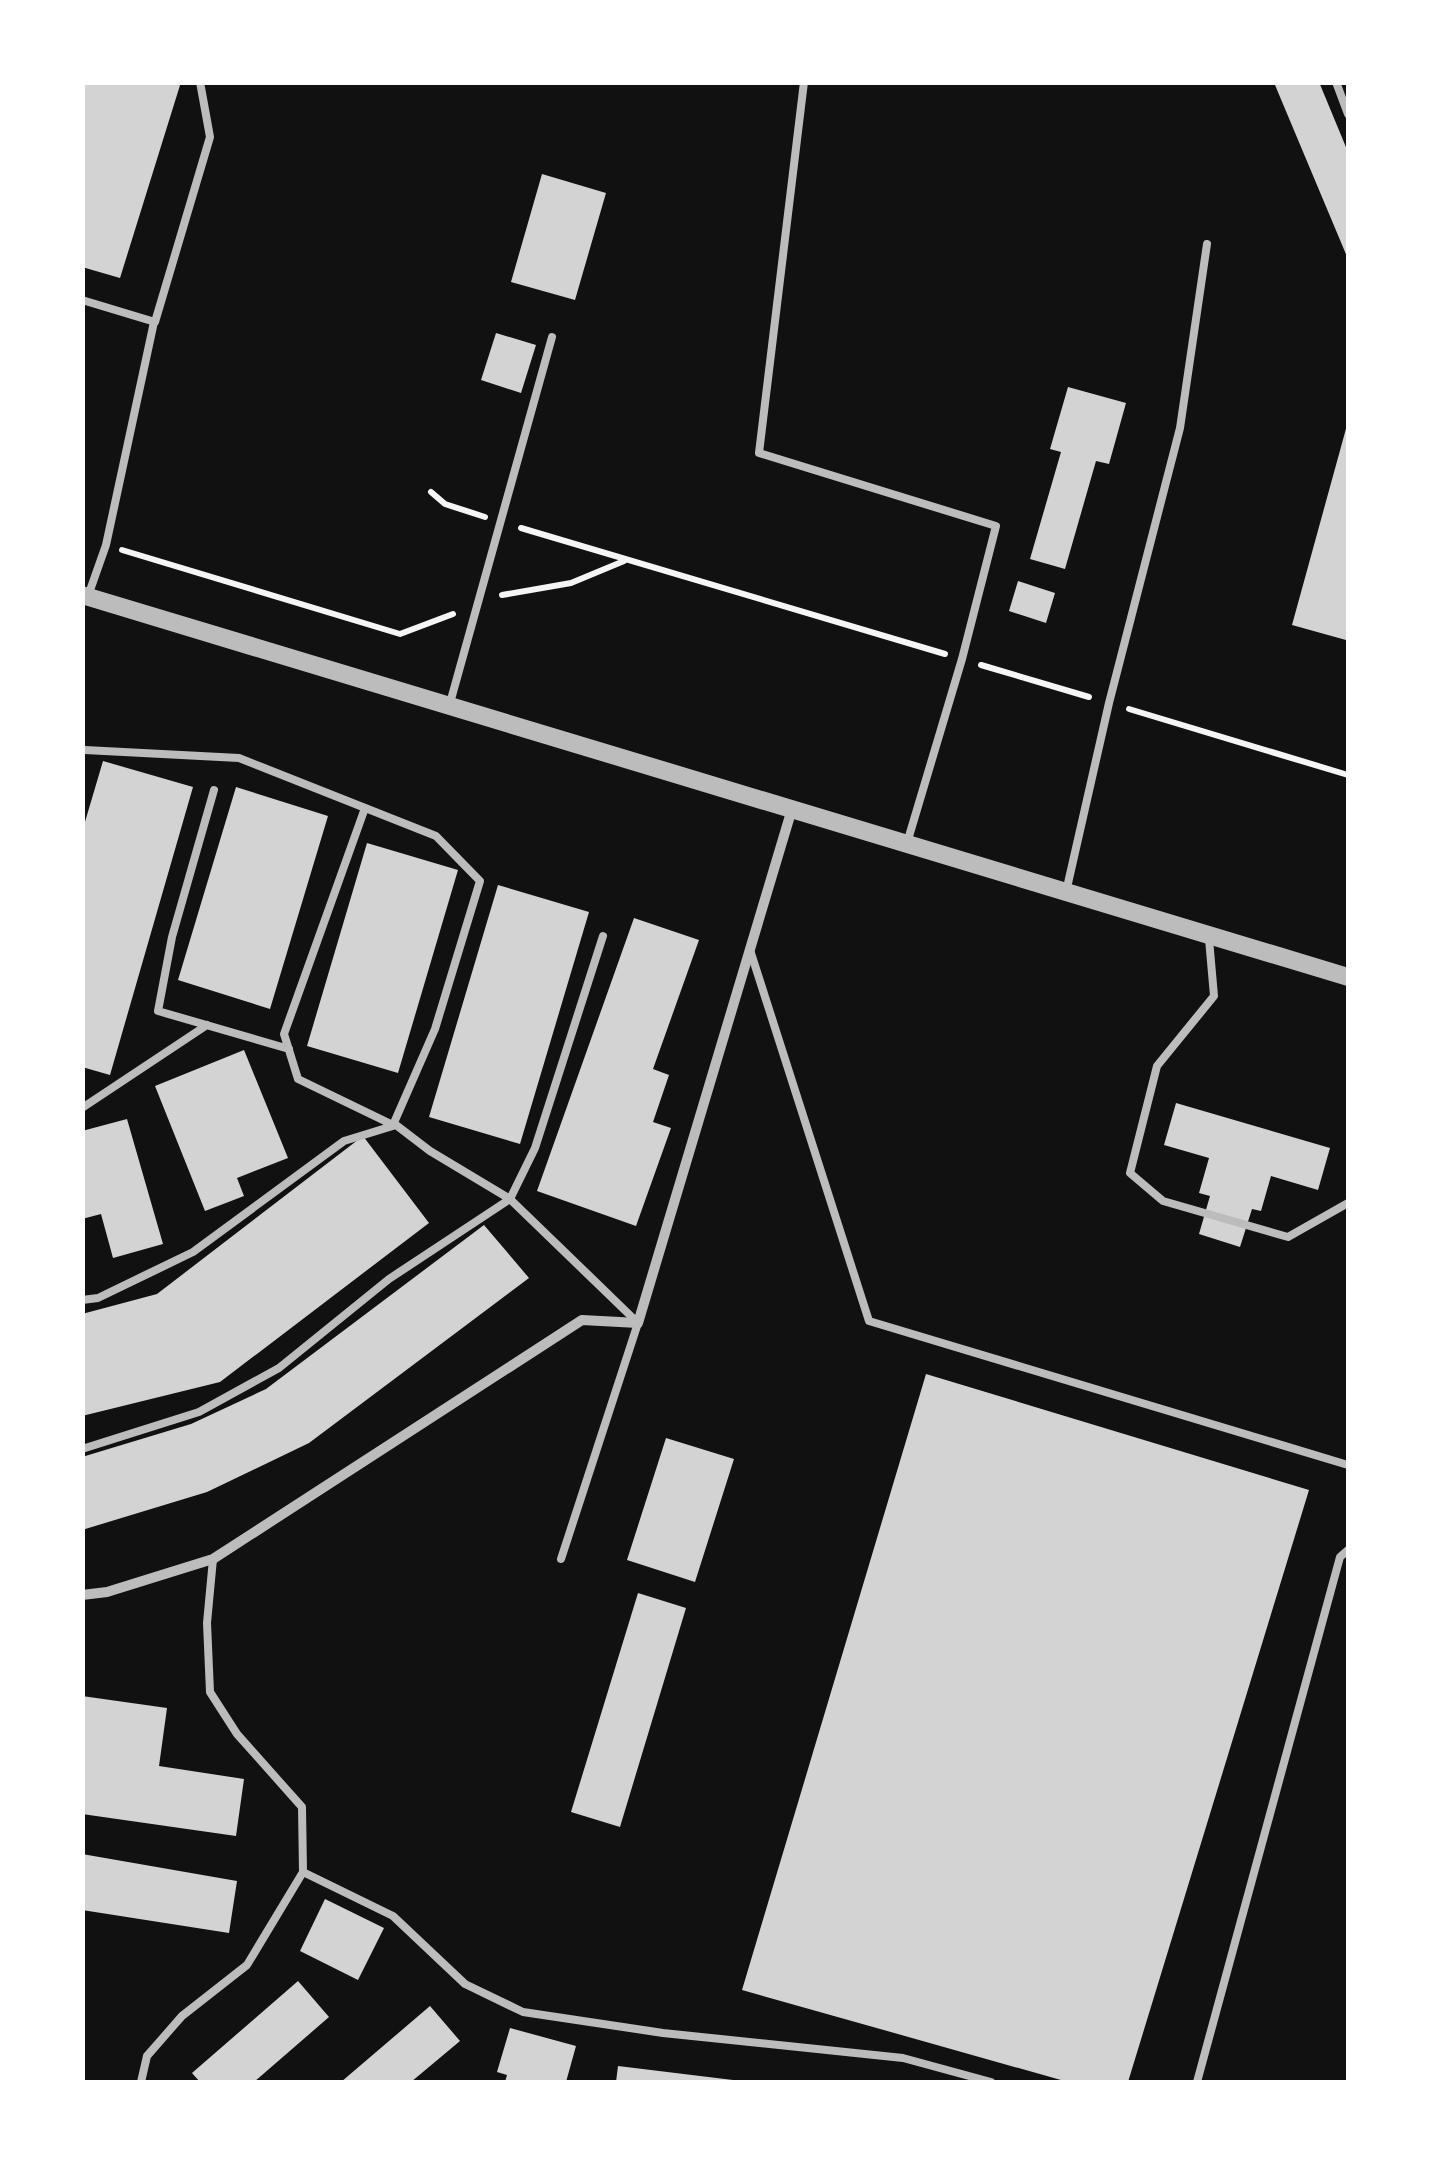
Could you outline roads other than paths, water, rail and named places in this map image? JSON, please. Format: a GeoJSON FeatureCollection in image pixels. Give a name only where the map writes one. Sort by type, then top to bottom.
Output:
{"type":"FeatureCollection","features":[{"type":"Feature","properties":{"kind":"street"},"geometry":{"type":"LineString","coordinates":[[85,595],[1346,973]]}},
{"type":"Feature","properties":{"kind":"street"},"geometry":{"type":"LineString","coordinates":[[82,1595],[106,1592],[212,1559],[582,1320],[638,1323],[792,808]]}},
{"type":"Feature","properties":{"kind":"lane"},"geometry":{"type":"LineString","coordinates":[[85,595],[106,545],[154,322],[210,137],[200,82]]}},
{"type":"Feature","properties":{"kind":"lane"},"geometry":{"type":"LineString","coordinates":[[804,82],[760,453],[996,526],[962,659],[907,843]]}},
{"type":"Feature","properties":{"kind":"lane"},"geometry":{"type":"LineString","coordinates":[[1336,82],[1348,114]]}},
{"type":"Feature","properties":{"kind":"lane"},"geometry":{"type":"LineString","coordinates":[[1066,892],[1109,703],[1180,428],[1208,244]]}},
{"type":"Feature","properties":{"kind":"lane"},"geometry":{"type":"LineString","coordinates":[[82,300],[154,322]]}},
{"type":"Feature","properties":{"kind":"lane"},"geometry":{"type":"LineString","coordinates":[[450,706],[552,337]]}},
{"type":"Feature","properties":{"kind":"lane"},"geometry":{"type":"LineString","coordinates":[[82,1300],[98,1298],[192,1252],[344,1140],[393,1125],[435,1029],[480,880],[436,836],[239,758],[83,753]]}},
{"type":"Feature","properties":{"kind":"lane"},"geometry":{"type":"LineString","coordinates":[[214,790],[172,938],[158,1011],[288,1048]]}},
{"type":"Feature","properties":{"kind":"lane"},"geometry":{"type":"LineString","coordinates":[[365,808],[284,1034],[298,1080],[393,1125],[510,1199],[638,1323],[562,1560]]}},
{"type":"Feature","properties":{"kind":"lane"},"geometry":{"type":"LineString","coordinates":[[1209,934],[1214,996],[1158,1066],[1130,1173],[1163,1201],[1288,1237],[1348,1203]]}},
{"type":"Feature","properties":{"kind":"lane"},"geometry":{"type":"LineString","coordinates":[[82,1449],[199,1412],[279,1368],[389,1278],[510,1199],[535,1148],[603,936]]}},
{"type":"Feature","properties":{"kind":"lane"},"geometry":{"type":"LineString","coordinates":[[750,950],[868,1320],[1348,1465]]}},
{"type":"Feature","properties":{"kind":"lane"},"geometry":{"type":"LineString","coordinates":[[82,1108],[207,1025]]}},
{"type":"Feature","properties":{"kind":"lane"},"geometry":{"type":"LineString","coordinates":[[1197,2082],[1340,1557],[1348,1550]]}},
{"type":"Feature","properties":{"kind":"lane"},"geometry":{"type":"LineString","coordinates":[[141,2082],[147,2056],[182,2016],[247,1965],[303,1872],[302,1807],[238,1734],[210,1692],[207,1623],[212,1559]]}},
{"type":"Feature","properties":{"kind":"lane"},"geometry":{"type":"LineString","coordinates":[[303,1872],[393,1916],[465,1984],[524,2012],[903,2058],[991,2082]]}}]}
